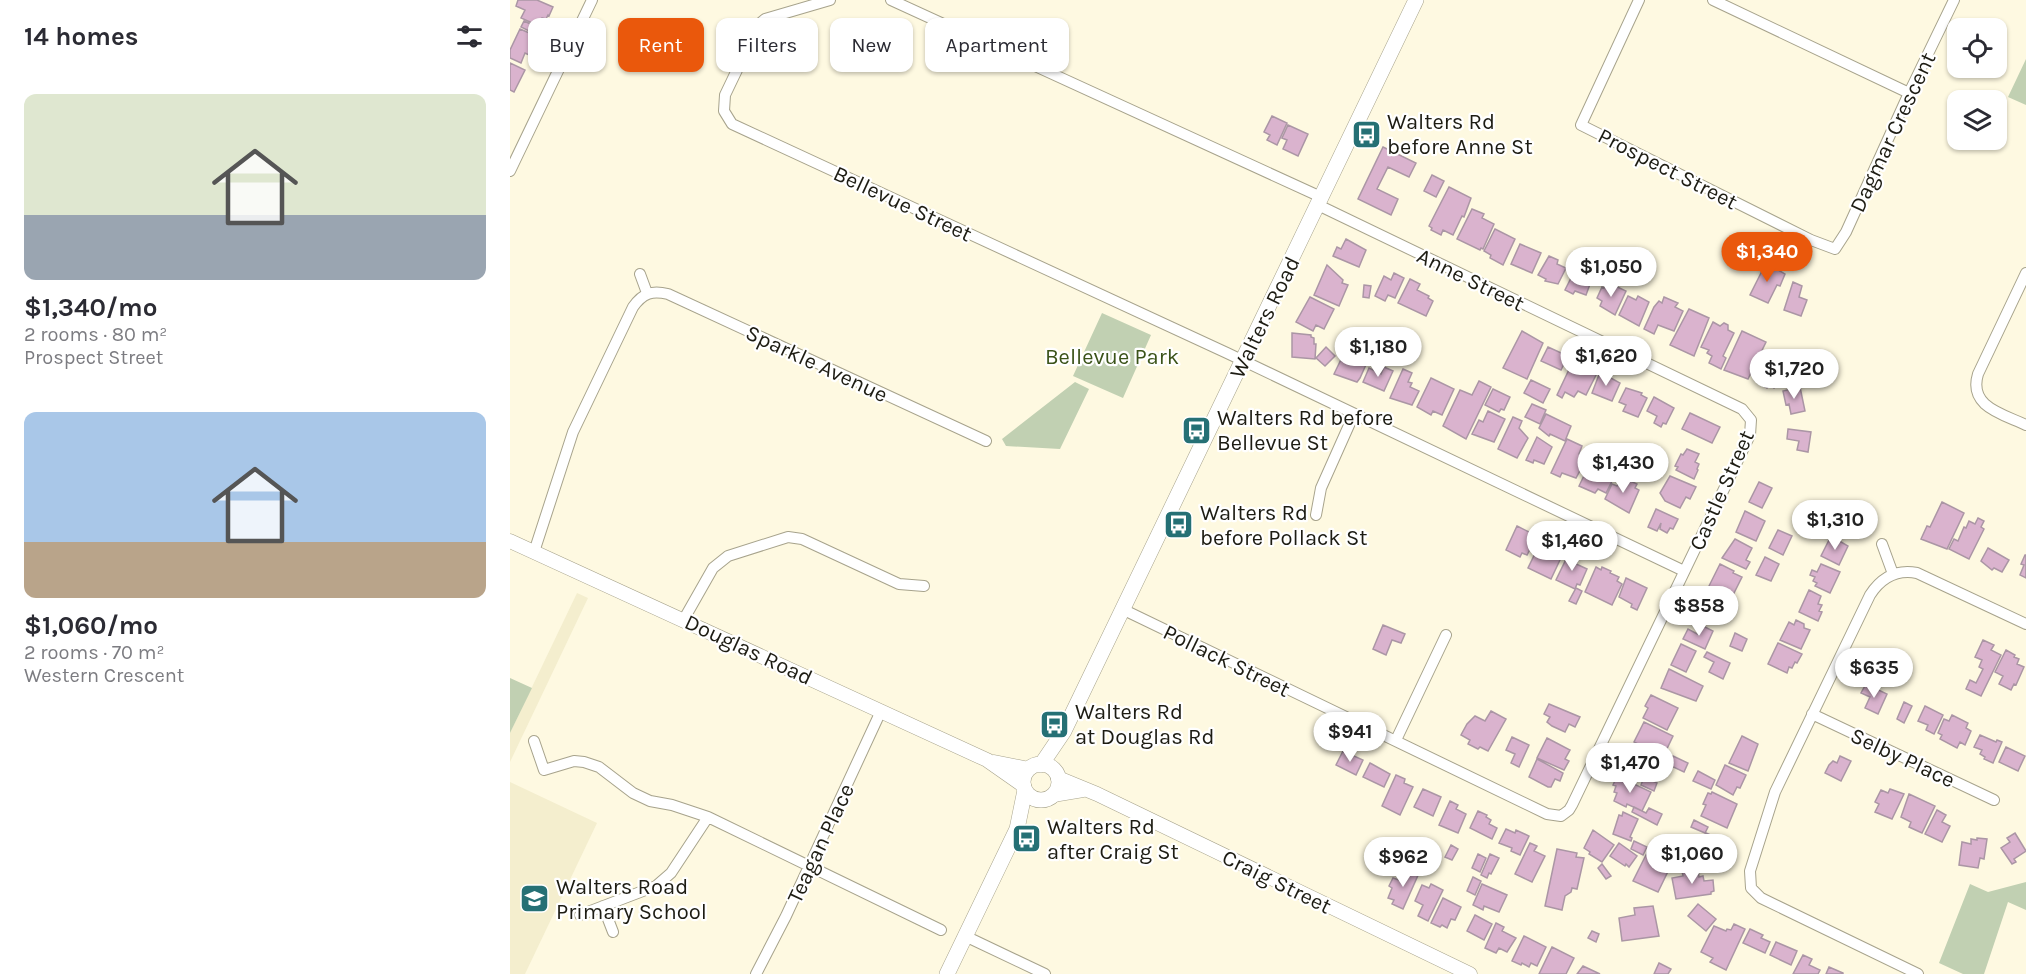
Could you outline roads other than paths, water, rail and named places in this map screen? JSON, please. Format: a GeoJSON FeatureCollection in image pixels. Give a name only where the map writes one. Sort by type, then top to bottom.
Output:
{"type":"FeatureCollection","features":[{"type":"Feature","properties":{"kind":"main road","name":"Walters Road"},"geometry":{"type":"LineString","coordinates":[[1035,767],[1064,731],[1416,0]]}},
{"type":"Feature","properties":{"kind":"main road","name":"Walters Road"},"geometry":{"type":"LineString","coordinates":[[1057,776],[1064,731]]}},
{"type":"Feature","properties":{"kind":"main road"},"geometry":{"type":"LineString","coordinates":[[947,974],[1017,829],[1025,774],[1035,767],[1047,766],[1057,776],[1058,787],[1017,829]]}},
{"type":"Feature","properties":{"kind":"main road"},"geometry":{"type":"LineString","coordinates":[[1024,788],[1033,798],[1049,797]]}},
{"type":"Feature","properties":{"kind":"street"},"geometry":{"type":"LineString","coordinates":[[510,171],[592,0]]}},
{"type":"Feature","properties":{"kind":"street","name":"Bellevue Street"},"geometry":{"type":"LineString","coordinates":[[830,0],[765,19],[759,24],[725,95],[724,111],[732,124],[1243,360],[1683,571]]}},
{"type":"Feature","properties":{"kind":"street"},"geometry":{"type":"LineString","coordinates":[[891,0],[1319,201]]}},
{"type":"Feature","properties":{"kind":"street","name":"Prospect Street"},"geometry":{"type":"LineString","coordinates":[[1639,0],[1581,125],[1811,240],[1835,249],[1846,232]]}},
{"type":"Feature","properties":{"kind":"street"},"geometry":{"type":"LineString","coordinates":[[1713,0],[1909,93]]}},
{"type":"Feature","properties":{"kind":"street","name":"Dagmar Crescent"},"geometry":{"type":"LineString","coordinates":[[1846,232],[1954,0]]}},
{"type":"Feature","properties":{"kind":"street","name":"Anne Street"},"geometry":{"type":"LineString","coordinates":[[1319,201],[1742,409],[1751,420]]}},
{"type":"Feature","properties":{"kind":"street"},"geometry":{"type":"LineString","coordinates":[[2026,273],[1977,374],[1975,385],[1977,395],[1985,405],[2026,425]]}},
{"type":"Feature","properties":{"kind":"street"},"geometry":{"type":"LineString","coordinates":[[534,552],[573,432],[633,307],[647,293],[640,274]]}},
{"type":"Feature","properties":{"kind":"street","name":"Sparkle Avenue"},"geometry":{"type":"LineString","coordinates":[[647,293],[669,294],[986,441]]}},
{"type":"Feature","properties":{"kind":"street"},"geometry":{"type":"LineString","coordinates":[[1316,515],[1321,488],[1354,414]]}},
{"type":"Feature","properties":{"kind":"street","name":"Castle Street"},"geometry":{"type":"LineString","coordinates":[[1561,816],[1572,806],[1750,435],[1751,420]]}},
{"type":"Feature","properties":{"kind":"street"},"geometry":{"type":"LineString","coordinates":[[684,620],[712,568],[728,555],[788,537],[802,539],[899,584],[924,586]]}},
{"type":"Feature","properties":{"kind":"street","name":"Douglas Road"},"geometry":{"type":"LineString","coordinates":[[510,541],[987,760],[1024,788]]}},
{"type":"Feature","properties":{"kind":"street"},"geometry":{"type":"LineString","coordinates":[[1882,544],[1893,574]]}},
{"type":"Feature","properties":{"kind":"street"},"geometry":{"type":"LineString","coordinates":[[1918,974],[1761,898],[1750,888],[1750,871],[1775,792],[1870,595],[1881,581],[1893,574],[1910,572],[1924,575],[2026,624]]}},
{"type":"Feature","properties":{"kind":"street","name":"Pollack Street"},"geometry":{"type":"LineString","coordinates":[[1122,609],[1547,814],[1561,816]]}},
{"type":"Feature","properties":{"kind":"street"},"geometry":{"type":"LineString","coordinates":[[1396,740],[1446,635]]}},
{"type":"Feature","properties":{"kind":"street","name":"Teagan Place"},"geometry":{"type":"LineString","coordinates":[[756,974],[882,711]]}},
{"type":"Feature","properties":{"kind":"street","name":"Selby Place"},"geometry":{"type":"LineString","coordinates":[[1812,714],[1994,801]]}},
{"type":"Feature","properties":{"kind":"street"},"geometry":{"type":"LineString","coordinates":[[534,741],[544,770],[574,761],[599,767],[633,794],[708,817],[941,930]]}},
{"type":"Feature","properties":{"kind":"street","name":"Douglas Road"},"geometry":{"type":"LineString","coordinates":[[987,760],[1035,767]]}},
{"type":"Feature","properties":{"kind":"street","name":"Craig Street"},"geometry":{"type":"LineString","coordinates":[[1057,776],[1470,974]]}},
{"type":"Feature","properties":{"kind":"street"},"geometry":{"type":"LineString","coordinates":[[1049,797],[1083,790]]}},
{"type":"Feature","properties":{"kind":"street"},"geometry":{"type":"LineString","coordinates":[[580,915],[656,886],[671,873],[708,817]]}},
{"type":"Feature","properties":{"kind":"street"},"geometry":{"type":"LineString","coordinates":[[603,906],[613,932]]}},
{"type":"Feature","properties":{"kind":"street"},"geometry":{"type":"LineString","coordinates":[[966,936],[1045,974]]}},
{"type":"Feature","properties":{"kind":"place","name":"Walters Rd before Anne St"},"geometry":{"type":"Point","coordinates":[1366,134]}},
{"type":"Feature","properties":{"kind":"place","name":"Walters Rd before Bellevue St"},"geometry":{"type":"Point","coordinates":[1196,430]}},
{"type":"Feature","properties":{"kind":"place","name":"Walters Rd before Pollack St"},"geometry":{"type":"Point","coordinates":[1179,525]}},
{"type":"Feature","properties":{"kind":"place","name":"Walters Rd at Douglas Rd"},"geometry":{"type":"Point","coordinates":[1054,724]}},
{"type":"Feature","properties":{"kind":"place","name":"Walters Rd after Craig St"},"geometry":{"type":"Point","coordinates":[1026,839]}},
{"type":"Feature","properties":{"kind":"place","name":"Walters Road Primary School"},"geometry":{"type":"Point","coordinates":[535,899]}},
{"type":"Feature","properties":{"kind":"park label","name":"Bellevue Park"},"geometry":{"type":"Point","coordinates":[1112,356]}}]}
